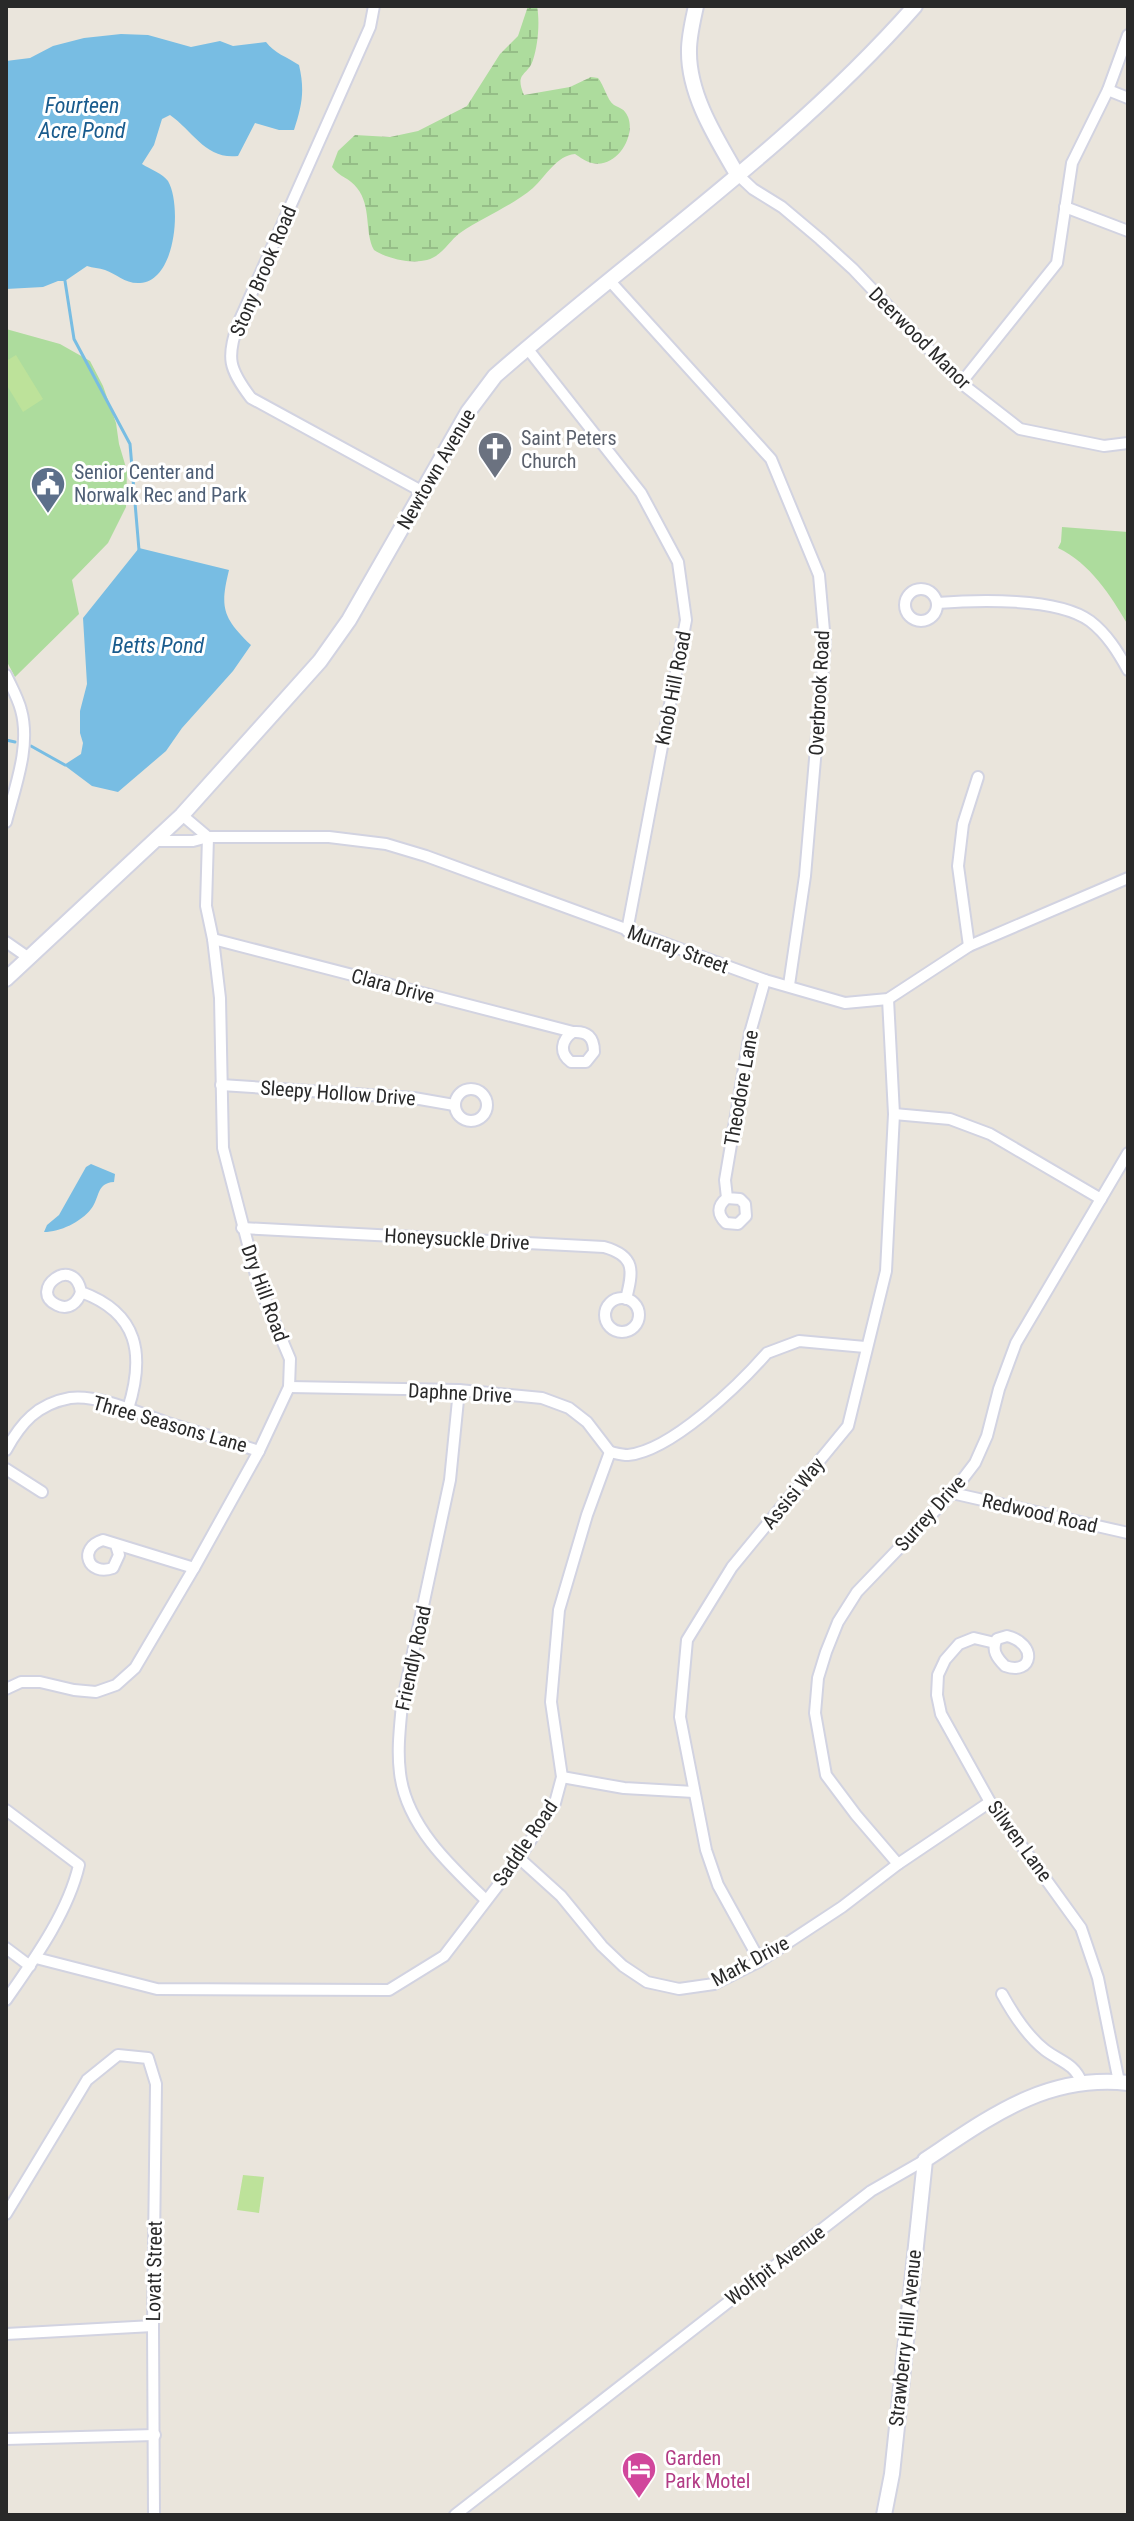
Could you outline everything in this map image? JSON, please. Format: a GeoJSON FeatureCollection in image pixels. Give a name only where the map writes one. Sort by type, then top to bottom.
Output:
{"type":"FeatureCollection","features":[{"type":"Feature","properties":{"kind":"main road"},"geometry":{"type":"LineString","coordinates":[[696,6],[689,51],[691,72],[697,95],[737,174]]}},
{"type":"Feature","properties":{"kind":"main road","name":"Newtown Avenue"},"geometry":{"type":"LineString","coordinates":[[6,979],[182,815],[320,661],[349,620],[484,389],[527,348],[810,112],[915,6]]}},
{"type":"Feature","properties":{"kind":"main road","name":"Wolfpit Avenue"},"geometry":{"type":"LineString","coordinates":[[925,2160],[1021,2100],[1082,2083],[1124,2082]]}},
{"type":"Feature","properties":{"kind":"main road","name":"Strawberry Hill Avenue"},"geometry":{"type":"LineString","coordinates":[[884,2515],[892,2474],[925,2160]]}},
{"type":"Feature","properties":{"kind":"street","name":"Stony Brook Road"},"geometry":{"type":"LineString","coordinates":[[374,6],[370,27],[238,324],[230,345],[230,364],[236,379],[251,398],[423,492]]}},
{"type":"Feature","properties":{"kind":"street"},"geometry":{"type":"LineString","coordinates":[[961,383],[1057,263],[1072,163],[1108,90],[1128,35]]}},
{"type":"Feature","properties":{"kind":"street"},"geometry":{"type":"LineString","coordinates":[[1108,90],[1128,98]]}},
{"type":"Feature","properties":{"kind":"street","name":"Deerwood Manor"},"geometry":{"type":"LineString","coordinates":[[737,174],[831,249],[961,383],[1020,429],[1104,446],[1128,443]]}},
{"type":"Feature","properties":{"kind":"street"},"geometry":{"type":"LineString","coordinates":[[1065,207],[1128,231]]}},
{"type":"Feature","properties":{"kind":"street","name":"Overbrook Road"},"geometry":{"type":"LineString","coordinates":[[609,280],[771,459],[819,575],[825,642],[805,876],[789,985]]}},
{"type":"Feature","properties":{"kind":"street","name":"Knob Hill Road"},"geometry":{"type":"LineString","coordinates":[[527,348],[641,493],[678,562],[686,620],[627,931]]}},
{"type":"Feature","properties":{"kind":"street"},"geometry":{"type":"LineString","coordinates":[[937,603],[1030,602],[1089,619],[1114,645],[1128,670]]}},
{"type":"Feature","properties":{"kind":"street"},"geometry":{"type":"LineString","coordinates":[[6,675],[21,711],[23,737],[22,758],[6,822]]}},
{"type":"Feature","properties":{"kind":"street"},"geometry":{"type":"LineString","coordinates":[[969,946],[958,866],[963,824],[978,777]]}},
{"type":"Feature","properties":{"kind":"street"},"geometry":{"type":"LineString","coordinates":[[182,815],[208,837]]}},
{"type":"Feature","properties":{"kind":"street","name":"Murray Street"},"geometry":{"type":"LineString","coordinates":[[154,841],[193,841],[208,837],[329,837],[386,844],[765,980],[845,1003],[888,999],[969,946],[1128,878]]}},
{"type":"Feature","properties":{"kind":"street","name":"Dry Hill Road"},"geometry":{"type":"LineString","coordinates":[[208,837],[206,906],[220,998],[223,1148],[258,1283],[290,1359],[289,1387]]}},
{"type":"Feature","properties":{"kind":"street","name":"Clara Drive"},"geometry":{"type":"LineString","coordinates":[[213,939],[573,1032]]}},
{"type":"Feature","properties":{"kind":"street"},"geometry":{"type":"LineString","coordinates":[[6,942],[29,958]]}},
{"type":"Feature","properties":{"kind":"street","name":"Theodore Lane"},"geometry":{"type":"LineString","coordinates":[[727,1198],[725,1180],[750,1033],[765,980]]}},
{"type":"Feature","properties":{"kind":"street","name":"Assisi Way"},"geometry":{"type":"LineString","coordinates":[[760,1961],[718,1885],[706,1850],[680,1717],[687,1640],[732,1567],[848,1426],[886,1271],[894,1114],[888,999]]}},
{"type":"Feature","properties":{"kind":"street","name":"Sleepy Hollow Drive"},"geometry":{"type":"LineString","coordinates":[[221,1085],[414,1098],[454,1105]]}},
{"type":"Feature","properties":{"kind":"street"},"geometry":{"type":"LineString","coordinates":[[894,1114],[950,1119],[990,1134],[1101,1199]]}},
{"type":"Feature","properties":{"kind":"street","name":"Surrey Drive"},"geometry":{"type":"LineString","coordinates":[[898,1864],[826,1775],[815,1713],[818,1678],[838,1622],[857,1592],[952,1493],[975,1463],[987,1436],[999,1389],[1016,1343],[1128,1153]]}},
{"type":"Feature","properties":{"kind":"street","name":"Honeysuckle Drive"},"geometry":{"type":"LineString","coordinates":[[242,1228],[604,1247],[616,1250],[631,1266],[632,1276],[626,1299]]}},
{"type":"Feature","properties":{"kind":"street"},"geometry":{"type":"LineString","coordinates":[[81,1292],[104,1301],[131,1334],[138,1363],[136,1385],[128,1409]]}},
{"type":"Feature","properties":{"kind":"street"},"geometry":{"type":"LineString","coordinates":[[610,1452],[627,1455],[652,1448],[678,1434],[767,1353],[799,1341],[865,1347]]}},
{"type":"Feature","properties":{"kind":"street"},"geometry":{"type":"LineString","coordinates":[[6,1689],[21,1682],[40,1682],[96,1692],[116,1685],[135,1668],[259,1451],[289,1387]]}},
{"type":"Feature","properties":{"kind":"street","name":"Daphne Drive"},"geometry":{"type":"LineString","coordinates":[[289,1387],[459,1390],[542,1398],[569,1408],[587,1422],[610,1452]]}},
{"type":"Feature","properties":{"kind":"street","name":"Friendly Road"},"geometry":{"type":"LineString","coordinates":[[459,1390],[448,1493],[402,1704],[398,1739],[400,1775],[409,1804],[425,1834],[450,1866],[486,1900]]}},
{"type":"Feature","properties":{"kind":"street","name":"Three Seasons Lane"},"geometry":{"type":"LineString","coordinates":[[6,1450],[18,1428],[36,1412],[73,1397],[128,1409],[259,1451]]}},
{"type":"Feature","properties":{"kind":"street","name":"Saddle Road"},"geometry":{"type":"LineString","coordinates":[[33,1962],[157,1989],[389,1990],[444,1956],[519,1858],[555,1803],[562,1777],[551,1702],[559,1610],[587,1515],[610,1452]]}},
{"type":"Feature","properties":{"kind":"street"},"geometry":{"type":"LineString","coordinates":[[6,1469],[42,1492]]}},
{"type":"Feature","properties":{"kind":"street","name":"Redwood Road"},"geometry":{"type":"LineString","coordinates":[[952,1493],[1128,1533]]}},
{"type":"Feature","properties":{"kind":"street"},"geometry":{"type":"LineString","coordinates":[[116,1545],[194,1568]]}},
{"type":"Feature","properties":{"kind":"street","name":"Silwen Lane"},"geometry":{"type":"LineString","coordinates":[[995,1643],[974,1638],[959,1644],[945,1660],[938,1675],[937,1695],[941,1714],[990,1802],[1081,1928],[1098,1978],[1124,2082]]}},
{"type":"Feature","properties":{"kind":"street"},"geometry":{"type":"LineString","coordinates":[[562,1777],[624,1788],[694,1792]]}},
{"type":"Feature","properties":{"kind":"street","name":"Mark Drive"},"geometry":{"type":"LineString","coordinates":[[519,1858],[561,1896],[623,1966],[647,1982],[679,1989],[714,1984],[760,1961],[990,1802]]}},
{"type":"Feature","properties":{"kind":"street"},"geometry":{"type":"LineString","coordinates":[[6,1810],[79,1865],[75,1884],[33,1962],[6,2000]]}},
{"type":"Feature","properties":{"kind":"street"},"geometry":{"type":"LineString","coordinates":[[6,1948],[33,1962]]}},
{"type":"Feature","properties":{"kind":"street"},"geometry":{"type":"LineString","coordinates":[[1002,1994],[1022,2026],[1043,2048],[1077,2071],[1082,2083]]}},
{"type":"Feature","properties":{"kind":"street","name":"Lovatt Street"},"geometry":{"type":"LineString","coordinates":[[6,2214],[87,2080],[118,2055],[148,2058],[156,2084],[154,2515]]}},
{"type":"Feature","properties":{"kind":"street","name":"Wolfpit Avenue"},"geometry":{"type":"LineString","coordinates":[[455,2515],[871,2191],[925,2160]]}},
{"type":"Feature","properties":{"kind":"street"},"geometry":{"type":"LineString","coordinates":[[6,2334],[153,2326]]}},
{"type":"Feature","properties":{"kind":"street"},"geometry":{"type":"LineString","coordinates":[[6,2439],[155,2435]]}},
{"type":"Feature","properties":{"kind":"green space"},"geometry":{"type":"Polygon","coordinates":[[[528,6],[537,6],[538,26],[533,60],[520,82],[524,95],[570,87],[591,77],[598,78],[612,103],[624,110],[628,117],[629,133],[622,150],[601,164],[575,154],[562,158],[533,188],[460,233],[432,258],[407,261],[374,250],[362,195],[332,167],[338,151],[355,135],[390,137],[418,131],[467,106],[500,54],[518,36],[528,6]]]}},
{"type":"Feature","properties":{"kind":"green space"},"geometry":{"type":"Polygon","coordinates":[[[6,329],[60,344],[90,361],[116,423],[127,471],[126,507],[108,543],[72,580],[79,614],[15,677],[6,660],[6,329]]]}},
{"type":"Feature","properties":{"kind":"green space"},"geometry":{"type":"Polygon","coordinates":[[[16,355],[43,399],[23,412],[6,384],[6,361],[16,355]]]}},
{"type":"Feature","properties":{"kind":"green space"},"geometry":{"type":"Polygon","coordinates":[[[1062,527],[1128,532],[1128,625],[1090,571],[1058,548],[1062,527]]]}},
{"type":"Feature","properties":{"kind":"green space"},"geometry":{"type":"Polygon","coordinates":[[[243,2175],[264,2177],[259,2213],[237,2210],[243,2175]]]}},
{"type":"Feature","properties":{"kind":"water","name":"Fourteen Acre Pond"},"geometry":{"type":"Polygon","coordinates":[[[148,35],[191,47],[220,41],[233,46],[266,42],[299,65],[302,98],[294,130],[279,130],[255,123],[238,156],[227,156],[208,149],[170,115],[162,119],[154,145],[142,164],[166,178],[175,207],[173,240],[162,270],[152,279],[135,283],[87,266],[65,281],[43,287],[6,289],[6,61],[30,58],[53,46],[84,38],[148,35]]]}},
{"type":"Feature","properties":{"kind":"water","name":"Betts Pond"},"geometry":{"type":"Polygon","coordinates":[[[139,548],[229,570],[224,603],[226,611],[234,627],[251,645],[166,751],[118,792],[92,786],[64,765],[81,754],[83,743],[80,711],[87,684],[83,618],[139,548]]]}},
{"type":"Feature","properties":{"kind":"water"},"geometry":{"type":"Polygon","coordinates":[[[91,1164],[115,1174],[114,1182],[101,1188],[94,1205],[82,1218],[63,1228],[44,1232],[59,1215],[86,1167],[91,1164]]]}},
{"type":"Feature","properties":{"kind":"waterway"},"geometry":{"type":"LineString","coordinates":[[65,281],[74,339],[130,444],[139,550]]}},
{"type":"Feature","properties":{"kind":"waterway"},"geometry":{"type":"LineString","coordinates":[[6,740],[15,742]]}},
{"type":"Feature","properties":{"kind":"waterway"},"geometry":{"type":"LineString","coordinates":[[31,746],[65,765]]}},
{"type":"Feature","properties":{"kind":"place","name":"Saint Peters Church"},"geometry":{"type":"Point","coordinates":[495,480]}},
{"type":"Feature","properties":{"kind":"place","name":"Senior Center and Norwalk Rec and Park"},"geometry":{"type":"Point","coordinates":[48,515]}},
{"type":"Feature","properties":{"kind":"place","name":"Garden Park Motel"},"geometry":{"type":"Point","coordinates":[639,2500]}}]}
